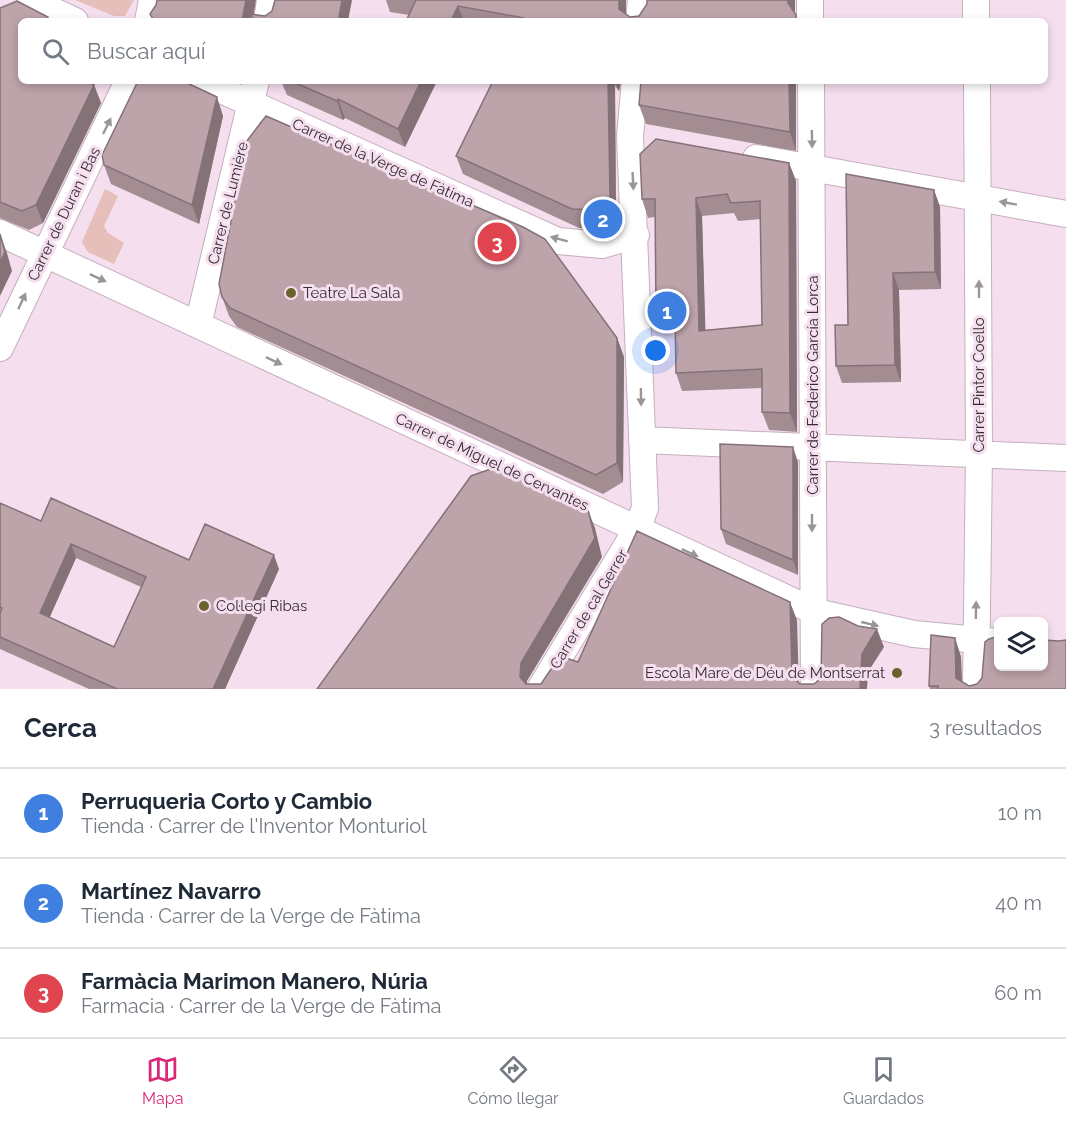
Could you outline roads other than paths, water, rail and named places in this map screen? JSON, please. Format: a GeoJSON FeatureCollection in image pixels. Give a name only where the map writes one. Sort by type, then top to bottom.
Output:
{"type":"FeatureCollection","features":[{"type":"Feature","properties":{"kind":"street"},"geometry":{"type":"LineString","coordinates":[[30,0],[69,18]]}},
{"type":"Feature","properties":{"kind":"street"},"geometry":{"type":"LineString","coordinates":[[149,18],[152,0]]}},
{"type":"Feature","properties":{"kind":"street"},"geometry":{"type":"LineString","coordinates":[[267,18],[270,0]]}},
{"type":"Feature","properties":{"kind":"street"},"geometry":{"type":"LineString","coordinates":[[639,18],[641,0]]}},
{"type":"Feature","properties":{"kind":"street"},"geometry":{"type":"LineString","coordinates":[[810,0],[810,18]]}},
{"type":"Feature","properties":{"kind":"street"},"geometry":{"type":"LineString","coordinates":[[976,0],[976,18]]}},
{"type":"Feature","properties":{"kind":"street","name":"Carrer de Duran i Bas"},"geometry":{"type":"LineString","coordinates":[[0,348],[127,84]]}},
{"type":"Feature","properties":{"kind":"street","name":"Carrer de la Verge de Fàtima"},"geometry":{"type":"LineString","coordinates":[[214,84],[254,93],[558,240],[602,245],[636,235]]}},
{"type":"Feature","properties":{"kind":"street","name":"Carrer de cal Gerrer"},"geometry":{"type":"LineString","coordinates":[[540,689],[637,529],[645,508],[636,235],[642,138],[635,84]]}},
{"type":"Feature","properties":{"kind":"street","name":"Carrer de Federico García Lorca"},"geometry":{"type":"LineString","coordinates":[[811,84],[814,689]]}},
{"type":"Feature","properties":{"kind":"street","name":"Carrer Pintor Coello"},"geometry":{"type":"LineString","coordinates":[[976,689],[987,642],[980,454],[977,84]]}},
{"type":"Feature","properties":{"kind":"street","name":"Carrer de Lumière"},"geometry":{"type":"LineString","coordinates":[[198,326],[254,93]]}},
{"type":"Feature","properties":{"kind":"street"},"geometry":{"type":"LineString","coordinates":[[733,154],[1066,214]]}},
{"type":"Feature","properties":{"kind":"street","name":"Carrer de Miguel de Cervantes"},"geometry":{"type":"LineString","coordinates":[[0,234],[198,326],[478,468],[637,529],[812,610],[914,634],[987,642]]}},
{"type":"Feature","properties":{"kind":"street"},"geometry":{"type":"LineString","coordinates":[[642,440],[1066,458]]}},
{"type":"Feature","properties":{"kind":"place","name":"Martínez Navarro"},"geometry":{"type":"Point","coordinates":[603,219]}},
{"type":"Feature","properties":{"kind":"place","name":"Farmàcia Marimon Manero, Núria"},"geometry":{"type":"Point","coordinates":[497,242]}},
{"type":"Feature","properties":{"kind":"place","name":"Teatre La Sala"},"geometry":{"type":"Point","coordinates":[291,293]}},
{"type":"Feature","properties":{"kind":"place","name":"Perruqueria Corto y Cambio"},"geometry":{"type":"Point","coordinates":[667,311]}},
{"type":"Feature","properties":{"kind":"place","name":"Col·legi Ribas"},"geometry":{"type":"Point","coordinates":[204,606]}},
{"type":"Feature","properties":{"kind":"place","name":"Escola Mare de Déu de Montserrat"},"geometry":{"type":"Point","coordinates":[897,673]}}]}
